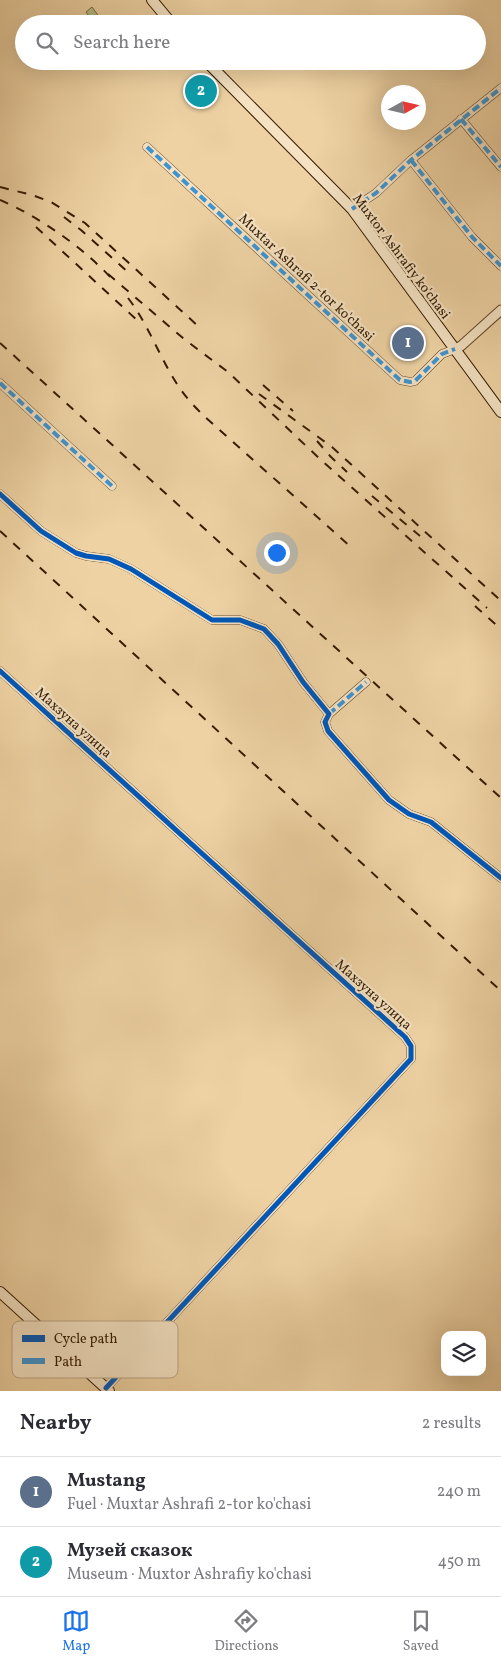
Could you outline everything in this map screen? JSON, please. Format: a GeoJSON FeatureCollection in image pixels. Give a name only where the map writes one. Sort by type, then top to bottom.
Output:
{"type":"FeatureCollection","features":[{"type":"Feature","properties":{"kind":"main road"},"geometry":{"type":"LineString","coordinates":[[152,0],[164,15]]}},
{"type":"Feature","properties":{"kind":"main road","name":"Muxtor Ashrafiy ko'chasi"},"geometry":{"type":"LineString","coordinates":[[215,70],[352,209],[501,412]]}},
{"type":"Feature","properties":{"kind":"main road"},"geometry":{"type":"LineString","coordinates":[[0,1292],[31,1321]]}},
{"type":"Feature","properties":{"kind":"main road"},"geometry":{"type":"LineString","coordinates":[[0,1300],[24,1321]]}},
{"type":"Feature","properties":{"kind":"main road"},"geometry":{"type":"LineString","coordinates":[[90,1378],[104,1390]]}},
{"type":"Feature","properties":{"kind":"main road"},"geometry":{"type":"LineString","coordinates":[[91,1378],[104,1390]]}},
{"type":"Feature","properties":{"kind":"street"},"geometry":{"type":"LineString","coordinates":[[352,209],[376,193],[411,160],[501,88]]}},
{"type":"Feature","properties":{"kind":"street"},"geometry":{"type":"LineString","coordinates":[[462,119],[501,167]]}},
{"type":"Feature","properties":{"kind":"street","name":"Muxtar Ashrafi 2-tor ko'chasi"},"geometry":{"type":"LineString","coordinates":[[147,147],[400,380],[415,381],[442,354],[455,349]]}},
{"type":"Feature","properties":{"kind":"street"},"geometry":{"type":"LineString","coordinates":[[411,160],[472,237],[501,266]]}},
{"type":"Feature","properties":{"kind":"street"},"geometry":{"type":"LineString","coordinates":[[455,349],[461,346],[501,310]]}},
{"type":"Feature","properties":{"kind":"street"},"geometry":{"type":"LineString","coordinates":[[0,384],[112,486]]}},
{"type":"Feature","properties":{"kind":"street"},"geometry":{"type":"LineString","coordinates":[[0,494],[41,531],[76,553],[117,562],[212,620],[240,620],[264,629],[278,644],[303,682],[329,714]]}},
{"type":"Feature","properties":{"kind":"street","name":"Махзуна улица"},"geometry":{"type":"LineString","coordinates":[[0,671],[405,1037],[412,1049],[411,1059],[168,1321]]}},
{"type":"Feature","properties":{"kind":"street"},"geometry":{"type":"LineString","coordinates":[[366,682],[329,714],[325,722],[328,731],[389,800],[409,814],[431,822],[501,878]]}},
{"type":"Feature","properties":{"kind":"street","name":"Махзуна улица"},"geometry":{"type":"LineString","coordinates":[[104,1390],[115,1378]]}},
{"type":"Feature","properties":{"kind":"green space"},"geometry":{"type":"Polygon","coordinates":[[[92,7],[98,15],[88,15],[86,12],[92,7]]]}},
{"type":"Feature","properties":{"kind":"railway"},"geometry":{"type":"LineString","coordinates":[[0,187],[51,202],[85,223],[198,326]]}},
{"type":"Feature","properties":{"kind":"railway"},"geometry":{"type":"LineString","coordinates":[[0,200],[30,215],[60,234],[101,267],[112,279]]}},
{"type":"Feature","properties":{"kind":"railway"},"geometry":{"type":"LineString","coordinates":[[64,217],[130,274]]}},
{"type":"Feature","properties":{"kind":"railway"},"geometry":{"type":"LineString","coordinates":[[36,227],[138,321]]}},
{"type":"Feature","properties":{"kind":"railway"},"geometry":{"type":"LineString","coordinates":[[108,274],[184,339],[228,372],[321,460],[487,608]]}},
{"type":"Feature","properties":{"kind":"railway"},"geometry":{"type":"LineString","coordinates":[[128,298],[144,323],[171,375],[192,403],[204,416],[352,548]]}},
{"type":"Feature","properties":{"kind":"railway"},"geometry":{"type":"LineString","coordinates":[[0,343],[501,798]]}},
{"type":"Feature","properties":{"kind":"railway"},"geometry":{"type":"LineString","coordinates":[[263,385],[293,411]]}},
{"type":"Feature","properties":{"kind":"railway"},"geometry":{"type":"LineString","coordinates":[[259,394],[332,447],[500,600]]}},
{"type":"Feature","properties":{"kind":"railway"},"geometry":{"type":"LineString","coordinates":[[317,441],[347,472]]}},
{"type":"Feature","properties":{"kind":"railway"},"geometry":{"type":"LineString","coordinates":[[372,496],[420,536]]}},
{"type":"Feature","properties":{"kind":"railway"},"geometry":{"type":"LineString","coordinates":[[0,531],[501,991]]}},
{"type":"Feature","properties":{"kind":"railway"},"geometry":{"type":"LineString","coordinates":[[475,606],[501,629]]}},
{"type":"Feature","properties":{"kind":"marked path"},"geometry":{"type":"LineString","coordinates":[[352,209],[376,193],[411,160],[501,88]]}},
{"type":"Feature","properties":{"kind":"marked path"},"geometry":{"type":"LineString","coordinates":[[461,119],[501,167]]}},
{"type":"Feature","properties":{"kind":"marked path"},"geometry":{"type":"LineString","coordinates":[[147,147],[400,380],[415,381],[442,354],[455,349]]}},
{"type":"Feature","properties":{"kind":"marked path"},"geometry":{"type":"LineString","coordinates":[[411,160],[472,237],[501,266]]}},
{"type":"Feature","properties":{"kind":"marked path"},"geometry":{"type":"LineString","coordinates":[[0,383],[112,486]]}},
{"type":"Feature","properties":{"kind":"marked path"},"geometry":{"type":"LineString","coordinates":[[329,714],[366,682]]}},
{"type":"Feature","properties":{"kind":"cycle path"},"geometry":{"type":"LineString","coordinates":[[0,494],[41,531],[76,553],[109,559],[131,569],[212,620],[240,620],[264,629],[278,644],[303,682],[329,714],[325,722],[328,731],[389,800],[409,814],[431,822],[501,878]]}},
{"type":"Feature","properties":{"kind":"cycle path"},"geometry":{"type":"LineString","coordinates":[[0,671],[405,1037],[411,1046],[411,1059],[168,1321]]}},
{"type":"Feature","properties":{"kind":"cycle path"},"geometry":{"type":"LineString","coordinates":[[106,1388],[115,1378]]}},
{"type":"Feature","properties":{"kind":"place","name":"Музей сказок"},"geometry":{"type":"Point","coordinates":[201,91]}},
{"type":"Feature","properties":{"kind":"place","name":"Mustang"},"geometry":{"type":"Point","coordinates":[408,343]}}]}
